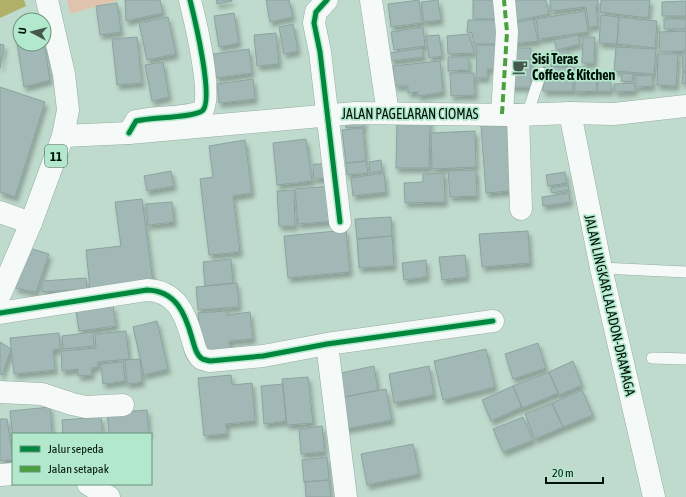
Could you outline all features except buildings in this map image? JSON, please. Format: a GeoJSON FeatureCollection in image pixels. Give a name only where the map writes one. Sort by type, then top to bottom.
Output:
{"type":"FeatureCollection","features":[{"type":"Feature","properties":{"kind":"street"},"geometry":{"type":"LineString","coordinates":[[129,133],[136,121],[148,118],[192,114],[202,111],[205,107],[207,98],[206,83],[190,0]]}},
{"type":"Feature","properties":{"kind":"street"},"geometry":{"type":"LineString","coordinates":[[328,0],[316,12],[314,23],[328,115],[340,222]]}},
{"type":"Feature","properties":{"kind":"street"},"geometry":{"type":"LineString","coordinates":[[371,0],[388,113]]}},
{"type":"Feature","properties":{"kind":"street"},"geometry":{"type":"LineString","coordinates":[[504,0],[516,115],[521,209]]}},
{"type":"Feature","properties":{"kind":"street","name":"11"},"geometry":{"type":"LineString","coordinates":[[0,295],[31,223],[63,136],[68,110],[67,90],[48,5]]}},
{"type":"Feature","properties":{"kind":"street","name":"JALAN PAGELARAN CIOMAS"},"geometry":{"type":"LineString","coordinates":[[63,136],[129,133],[328,115],[388,113],[516,115],[570,113],[614,114],[686,106]]}},
{"type":"Feature","properties":{"kind":"street","name":"JALAN LINGKAR LALADON-DRAMAGA"},"geometry":{"type":"LineString","coordinates":[[570,113],[601,268],[654,497]]}},
{"type":"Feature","properties":{"kind":"street"},"geometry":{"type":"LineString","coordinates":[[0,212],[31,223]]}},
{"type":"Feature","properties":{"kind":"street"},"geometry":{"type":"LineString","coordinates":[[0,313],[155,290],[168,294],[176,302],[187,321],[196,351],[201,358],[210,361],[263,356],[327,344],[493,321]]}},
{"type":"Feature","properties":{"kind":"street"},"geometry":{"type":"LineString","coordinates":[[327,344],[346,497]]}},
{"type":"Feature","properties":{"kind":"street"},"geometry":{"type":"LineString","coordinates":[[0,392],[42,394],[86,407],[123,405]]}},
{"type":"Feature","properties":{"kind":"street"},"geometry":{"type":"LineString","coordinates":[[0,475],[12,474]]}},
{"type":"Feature","properties":{"kind":"street"},"geometry":{"type":"LineString","coordinates":[[90,485],[109,497]]}},
{"type":"Feature","properties":{"kind":"lane"},"geometry":{"type":"LineString","coordinates":[[516,115],[541,73]]}},
{"type":"Feature","properties":{"kind":"lane"},"geometry":{"type":"LineString","coordinates":[[601,268],[686,272]]}},
{"type":"Feature","properties":{"kind":"lane"},"geometry":{"type":"LineString","coordinates":[[652,358],[686,359]]}},
{"type":"Feature","properties":{"kind":"shaded area"},"geometry":{"type":"Polygon","coordinates":[[[0,0],[24,0],[26,6],[0,18],[0,0]]]}},
{"type":"Feature","properties":{"kind":"shaded area"},"geometry":{"type":"Polygon","coordinates":[[[67,0],[119,0],[70,14],[67,0]]]}},
{"type":"Feature","properties":{"kind":"marked path"},"geometry":{"type":"LineString","coordinates":[[502,114],[507,32],[504,0]]}},
{"type":"Feature","properties":{"kind":"cycle path"},"geometry":{"type":"LineString","coordinates":[[129,133],[136,121],[189,115],[202,111],[205,104],[205,76],[190,0]]}},
{"type":"Feature","properties":{"kind":"cycle path"},"geometry":{"type":"LineString","coordinates":[[327,0],[316,12],[314,23],[320,52],[340,222]]}},
{"type":"Feature","properties":{"kind":"cycle path"},"geometry":{"type":"LineString","coordinates":[[0,313],[147,290],[157,291],[165,294],[178,305],[186,320],[197,354],[202,359],[210,361],[263,356],[327,344],[493,321]]}},
{"type":"Feature","properties":{"kind":"place","name":"Sisi Teras Coffee & Kitchen"},"geometry":{"type":"Point","coordinates":[520,67]}}]}
